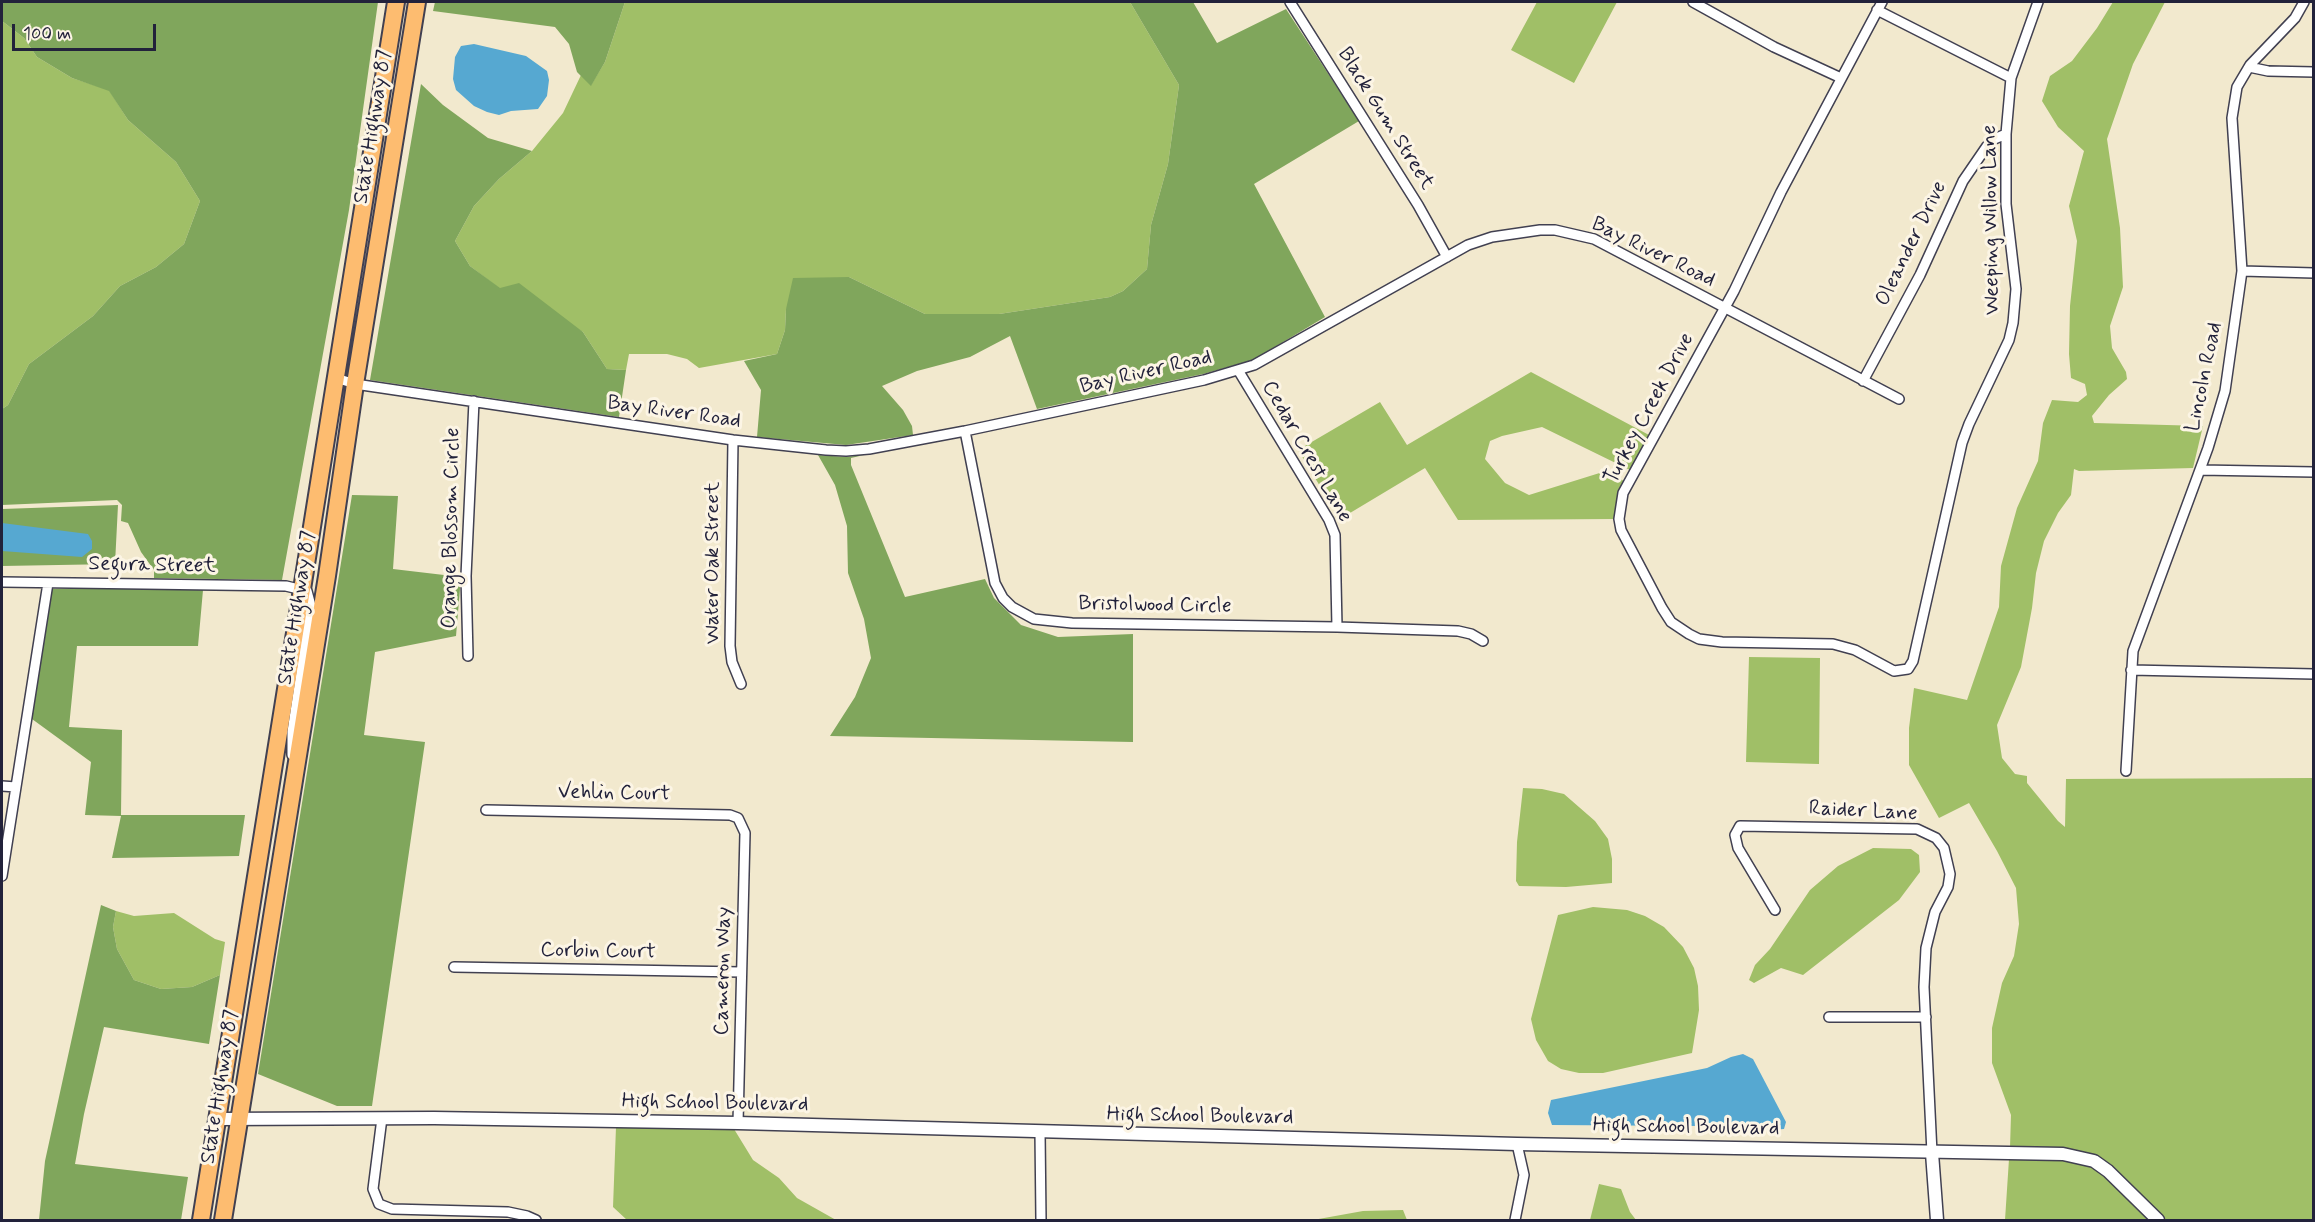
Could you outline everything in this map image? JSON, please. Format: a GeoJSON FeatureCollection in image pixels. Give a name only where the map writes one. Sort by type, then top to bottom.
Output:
{"type":"FeatureCollection","features":[{"type":"Feature","properties":{"kind":"highway"},"geometry":{"type":"LineString","coordinates":[[201,1221],[396,2]]}},
{"type":"Feature","properties":{"kind":"highway","name":"State Highway 87"},"geometry":{"type":"LineString","coordinates":[[223,1221],[417,2]]}},
{"type":"Feature","properties":{"kind":"street","name":"Black Gum Street"},"geometry":{"type":"LineString","coordinates":[[1290,2],[1448,256]]}},
{"type":"Feature","properties":{"kind":"street"},"geometry":{"type":"LineString","coordinates":[[1693,2],[1774,46],[1841,78]]}},
{"type":"Feature","properties":{"kind":"street","name":"Weeping Willow Lane"},"geometry":{"type":"LineString","coordinates":[[1901,671],[1908,669],[1913,662],[1962,443],[2009,340],[2013,323],[2016,289],[2006,204],[2006,134],[2011,78],[2038,2]]}},
{"type":"Feature","properties":{"kind":"street","name":"Lincoln Road"},"geometry":{"type":"LineString","coordinates":[[2126,771],[2133,651],[2200,470],[2225,391],[2242,271],[2232,117],[2237,87],[2249,67],[2295,18],[2304,2]]}},
{"type":"Feature","properties":{"kind":"street"},"geometry":{"type":"LineString","coordinates":[[1879,6],[2011,78]]}},
{"type":"Feature","properties":{"kind":"street","name":"Turkey Creek Drive"},"geometry":{"type":"LineString","coordinates":[[1879,6],[1781,192],[1725,308],[1623,494],[1619,519],[1622,530],[1666,615],[1671,622],[1689,634],[1700,639],[1722,642],[1833,644],[1855,650],[1894,671],[1901,671]]}},
{"type":"Feature","properties":{"kind":"street"},"geometry":{"type":"LineString","coordinates":[[2249,67],[2268,71],[2313,72]]}},
{"type":"Feature","properties":{"kind":"street","name":"Oleander Drive"},"geometry":{"type":"LineString","coordinates":[[1863,381],[1920,275],[1963,182],[1992,140],[2006,134]]}},
{"type":"Feature","properties":{"kind":"street","name":"Bay River Road"},"geometry":{"type":"LineString","coordinates":[[336,378],[355,384],[733,440],[846,451],[869,449],[1204,380],[1254,365],[1468,245],[1525,230],[1555,230],[1594,239],[1899,399]]}},
{"type":"Feature","properties":{"kind":"street"},"geometry":{"type":"LineString","coordinates":[[2242,271],[2313,273]]}},
{"type":"Feature","properties":{"kind":"street","name":"Cedar Crest Lane"},"geometry":{"type":"LineString","coordinates":[[1238,370],[1329,520],[1335,535],[1337,627]]}},
{"type":"Feature","properties":{"kind":"street","name":"Orange Blossom Circle"},"geometry":{"type":"LineString","coordinates":[[468,656],[466,576],[474,401]]}},
{"type":"Feature","properties":{"kind":"street","name":"Bristolwood Circle"},"geometry":{"type":"LineString","coordinates":[[965,431],[995,583],[1003,598],[1022,614],[1034,619],[1072,623],[1458,631],[1471,634],[1483,641]]}},
{"type":"Feature","properties":{"kind":"street","name":"Water Oak Street"},"geometry":{"type":"LineString","coordinates":[[733,440],[730,646],[732,662],[741,684]]}},
{"type":"Feature","properties":{"kind":"street"},"geometry":{"type":"LineString","coordinates":[[2200,470],[2313,472]]}},
{"type":"Feature","properties":{"kind":"street","name":"Segura Street"},"geometry":{"type":"LineString","coordinates":[[2,582],[275,586],[302,590]]}},
{"type":"Feature","properties":{"kind":"street"},"geometry":{"type":"LineString","coordinates":[[2,876],[48,583]]}},
{"type":"Feature","properties":{"kind":"street"},"geometry":{"type":"LineString","coordinates":[[291,790],[292,732],[311,606],[307,591],[302,590]]}},
{"type":"Feature","properties":{"kind":"street"},"geometry":{"type":"LineString","coordinates":[[2131,670],[2313,674]]}},
{"type":"Feature","properties":{"kind":"street"},"geometry":{"type":"LineString","coordinates":[[2,786],[16,787]]}},
{"type":"Feature","properties":{"kind":"street","name":"Vehlin Court"},"geometry":{"type":"LineString","coordinates":[[486,810],[730,815],[740,821]]}},
{"type":"Feature","properties":{"kind":"street","name":"Cameron Way"},"geometry":{"type":"LineString","coordinates":[[738,1123],[745,833],[740,821]]}},
{"type":"Feature","properties":{"kind":"street","name":"Raider Lane"},"geometry":{"type":"LineString","coordinates":[[1775,910],[1738,848],[1735,836],[1740,826],[1907,828],[1917,829],[1936,838],[1948,857],[1950,874],[1948,887],[1935,912],[1926,948],[1926,1017],[1932,1153]]}},
{"type":"Feature","properties":{"kind":"street","name":"Corbin Court"},"geometry":{"type":"LineString","coordinates":[[454,967],[741,972]]}},
{"type":"Feature","properties":{"kind":"street"},"geometry":{"type":"LineString","coordinates":[[1829,1017],[1926,1017]]}},
{"type":"Feature","properties":{"kind":"street"},"geometry":{"type":"LineString","coordinates":[[382,1118],[373,1189],[380,1204],[392,1209],[508,1212],[527,1216],[536,1221]]}},
{"type":"Feature","properties":{"kind":"street","name":"High School Boulevard"},"geometry":{"type":"LineString","coordinates":[[218,1119],[382,1118],[738,1123],[1517,1144],[2079,1156],[2094,1161],[2108,1170],[2158,1221]]}},
{"type":"Feature","properties":{"kind":"street"},"geometry":{"type":"LineString","coordinates":[[1041,1132],[1041,1221]]}},
{"type":"Feature","properties":{"kind":"street"},"geometry":{"type":"LineString","coordinates":[[1515,1221],[1524,1175],[1517,1144]]}},
{"type":"Feature","properties":{"kind":"street"},"geometry":{"type":"LineString","coordinates":[[1932,1153],[1937,1221]]}},
{"type":"Feature","properties":{"kind":"green space"},"geometry":{"type":"Polygon","coordinates":[[[2,2],[378,2],[349,210],[282,580],[154,578],[154,570],[141,552],[128,523],[121,521],[122,505],[117,500],[2,505],[2,409],[8,405],[29,364],[93,316],[120,286],[156,267],[184,244],[200,201],[176,162],[128,120],[109,91],[72,78],[37,57],[24,38],[2,21],[2,2]]]}},
{"type":"Feature","properties":{"kind":"green space"},"geometry":{"type":"Polygon","coordinates":[[[435,2],[625,2],[605,62],[591,86],[577,72],[569,44],[555,27],[433,11],[435,2]]]}},
{"type":"Feature","properties":{"kind":"green space"},"geometry":{"type":"Polygon","coordinates":[[[625,2],[1130,2],[1179,85],[1168,164],[1151,225],[1147,269],[1123,291],[1110,297],[999,314],[925,314],[849,277],[786,309],[785,330],[777,354],[699,368],[687,359],[667,354],[629,354],[626,370],[607,369],[583,332],[500,289],[470,266],[455,241],[474,206],[499,179],[532,151],[563,113],[581,75],[591,85],[605,62],[625,2]]]}},
{"type":"Feature","properties":{"kind":"green space"},"geometry":{"type":"Polygon","coordinates":[[[1130,2],[1193,2],[1217,43],[1286,9],[1359,121],[1254,184],[1325,317],[1253,360],[1203,374],[1037,409],[1010,336],[970,357],[917,371],[882,386],[903,410],[912,426],[913,435],[846,445],[757,437],[761,390],[744,361],[777,354],[785,330],[786,309],[793,278],[849,277],[925,314],[999,314],[1110,297],[1123,291],[1147,269],[1151,225],[1168,164],[1179,85],[1130,2]]]}},
{"type":"Feature","properties":{"kind":"green space"},"geometry":{"type":"Polygon","coordinates":[[[1537,2],[1617,2],[1574,83],[1511,50],[1537,2]]]}},
{"type":"Feature","properties":{"kind":"green space"},"geometry":{"type":"Polygon","coordinates":[[[2113,2],[2165,2],[2133,64],[2107,139],[2120,228],[2123,287],[2110,326],[2112,348],[2126,372],[2127,379],[2109,395],[2092,416],[2094,423],[2203,426],[2193,468],[2079,471],[2074,469],[2071,495],[2058,513],[2044,541],[2036,573],[2021,667],[1997,725],[2002,758],[2015,774],[2027,776],[2027,783],[2065,827],[2066,779],[2313,778],[2313,1220],[2165,1220],[2110,1166],[2095,1156],[2063,1149],[2010,1148],[2011,1115],[1992,1063],[1992,1028],[2002,983],[2014,956],[2019,924],[2016,888],[1969,803],[1939,818],[1909,765],[1909,728],[1914,688],[1967,700],[1999,607],[2001,566],[2017,508],[2038,461],[2043,423],[2052,400],[2078,402],[2087,395],[2085,384],[2071,378],[2069,354],[2070,306],[2077,241],[2069,206],[2084,151],[2058,127],[2042,101],[2050,76],[2072,61],[2113,2]]]}},
{"type":"Feature","properties":{"kind":"green space"},"geometry":{"type":"Polygon","coordinates":[[[2,21],[24,38],[37,57],[72,78],[109,90],[128,120],[176,162],[200,201],[184,244],[156,267],[120,286],[93,316],[29,364],[8,405],[2,409],[2,21]]]}},
{"type":"Feature","properties":{"kind":"green space"},"geometry":{"type":"Polygon","coordinates":[[[421,84],[443,105],[488,138],[532,151],[499,179],[474,206],[455,241],[470,266],[500,288],[519,283],[583,332],[607,369],[626,370],[619,417],[370,380],[421,84]]]}},
{"type":"Feature","properties":{"kind":"green space"},"geometry":{"type":"Polygon","coordinates":[[[1531,372],[1649,435],[1630,470],[1542,427],[1490,441],[1485,459],[1505,483],[1529,495],[1606,471],[1624,481],[1618,490],[1615,519],[1458,520],[1425,468],[1340,519],[1298,450],[1380,402],[1407,445],[1531,372]]]}},
{"type":"Feature","properties":{"kind":"green space"},"geometry":{"type":"Polygon","coordinates":[[[818,455],[846,457],[864,455],[851,458],[851,465],[905,597],[985,579],[994,598],[1021,625],[1058,637],[1133,634],[1133,742],[830,736],[855,697],[871,658],[864,619],[848,573],[847,526],[835,485],[818,455]]]}},
{"type":"Feature","properties":{"kind":"green space"},"geometry":{"type":"Polygon","coordinates":[[[352,495],[398,496],[393,569],[461,577],[456,636],[375,652],[364,735],[425,742],[372,1106],[337,1106],[258,1074],[352,495]]]}},
{"type":"Feature","properties":{"kind":"green space"},"geometry":{"type":"Polygon","coordinates":[[[118,505],[115,564],[2,566],[2,509],[118,505]]]}},
{"type":"Feature","properties":{"kind":"green space"},"geometry":{"type":"Polygon","coordinates":[[[52,589],[203,590],[198,646],[77,646],[69,727],[122,730],[121,815],[245,815],[239,856],[112,858],[121,816],[85,815],[91,762],[32,719],[52,589]]]}},
{"type":"Feature","properties":{"kind":"green space"},"geometry":{"type":"Polygon","coordinates":[[[1749,657],[1820,658],[1819,764],[1746,762],[1749,657]]]}},
{"type":"Feature","properties":{"kind":"green space"},"geometry":{"type":"Polygon","coordinates":[[[1523,788],[1564,794],[1595,821],[1608,839],[1612,859],[1612,883],[1566,887],[1519,886],[1516,881],[1517,842],[1523,788]]]}},
{"type":"Feature","properties":{"kind":"green space"},"geometry":{"type":"Polygon","coordinates":[[[1873,848],[1911,849],[1919,855],[1920,872],[1899,900],[1803,975],[1781,968],[1754,983],[1749,980],[1755,965],[1770,949],[1810,890],[1838,866],[1873,848]]]}},
{"type":"Feature","properties":{"kind":"green space"},"geometry":{"type":"Polygon","coordinates":[[[101,905],[116,911],[113,927],[117,949],[134,980],[161,989],[192,987],[220,975],[209,1044],[104,1027],[75,1164],[188,1177],[181,1220],[39,1220],[45,1161],[101,905]]]}},
{"type":"Feature","properties":{"kind":"green space"},"geometry":{"type":"Polygon","coordinates":[[[1593,907],[1627,910],[1645,916],[1664,927],[1683,947],[1694,968],[1698,986],[1699,1010],[1692,1053],[1603,1073],[1579,1073],[1561,1069],[1548,1061],[1536,1040],[1531,1019],[1558,915],[1593,907]]]}},
{"type":"Feature","properties":{"kind":"green space"},"geometry":{"type":"Polygon","coordinates":[[[116,911],[134,916],[174,913],[215,939],[225,942],[220,975],[192,987],[161,989],[134,980],[117,949],[113,927],[116,911]]]}},
{"type":"Feature","properties":{"kind":"green space"},"geometry":{"type":"Polygon","coordinates":[[[616,1127],[734,1129],[753,1160],[779,1178],[797,1198],[836,1220],[627,1220],[613,1207],[616,1127]]]}},
{"type":"Feature","properties":{"kind":"green space"},"geometry":{"type":"Polygon","coordinates":[[[2009,1159],[2066,1160],[2092,1166],[2105,1175],[2150,1220],[2005,1220],[2009,1159]]]}},
{"type":"Feature","properties":{"kind":"green space"},"geometry":{"type":"Polygon","coordinates":[[[1599,1184],[1621,1189],[1630,1212],[1636,1220],[1590,1220],[1599,1184]]]}},
{"type":"Feature","properties":{"kind":"green space"},"geometry":{"type":"Polygon","coordinates":[[[1403,1210],[1407,1220],[1313,1220],[1363,1211],[1403,1210]]]}},
{"type":"Feature","properties":{"kind":"water"},"geometry":{"type":"Polygon","coordinates":[[[474,44],[526,56],[547,71],[549,80],[547,96],[538,109],[511,111],[499,115],[474,106],[456,90],[453,79],[455,57],[461,46],[474,44]]]}},
{"type":"Feature","properties":{"kind":"water"},"geometry":{"type":"Polygon","coordinates":[[[2,523],[88,534],[92,541],[92,549],[82,557],[2,551],[2,523]]]}},
{"type":"Feature","properties":{"kind":"water"},"geometry":{"type":"Polygon","coordinates":[[[1743,1054],[1753,1059],[1786,1122],[1784,1129],[1552,1125],[1548,1113],[1551,1100],[1707,1068],[1743,1054]]]}}]}
